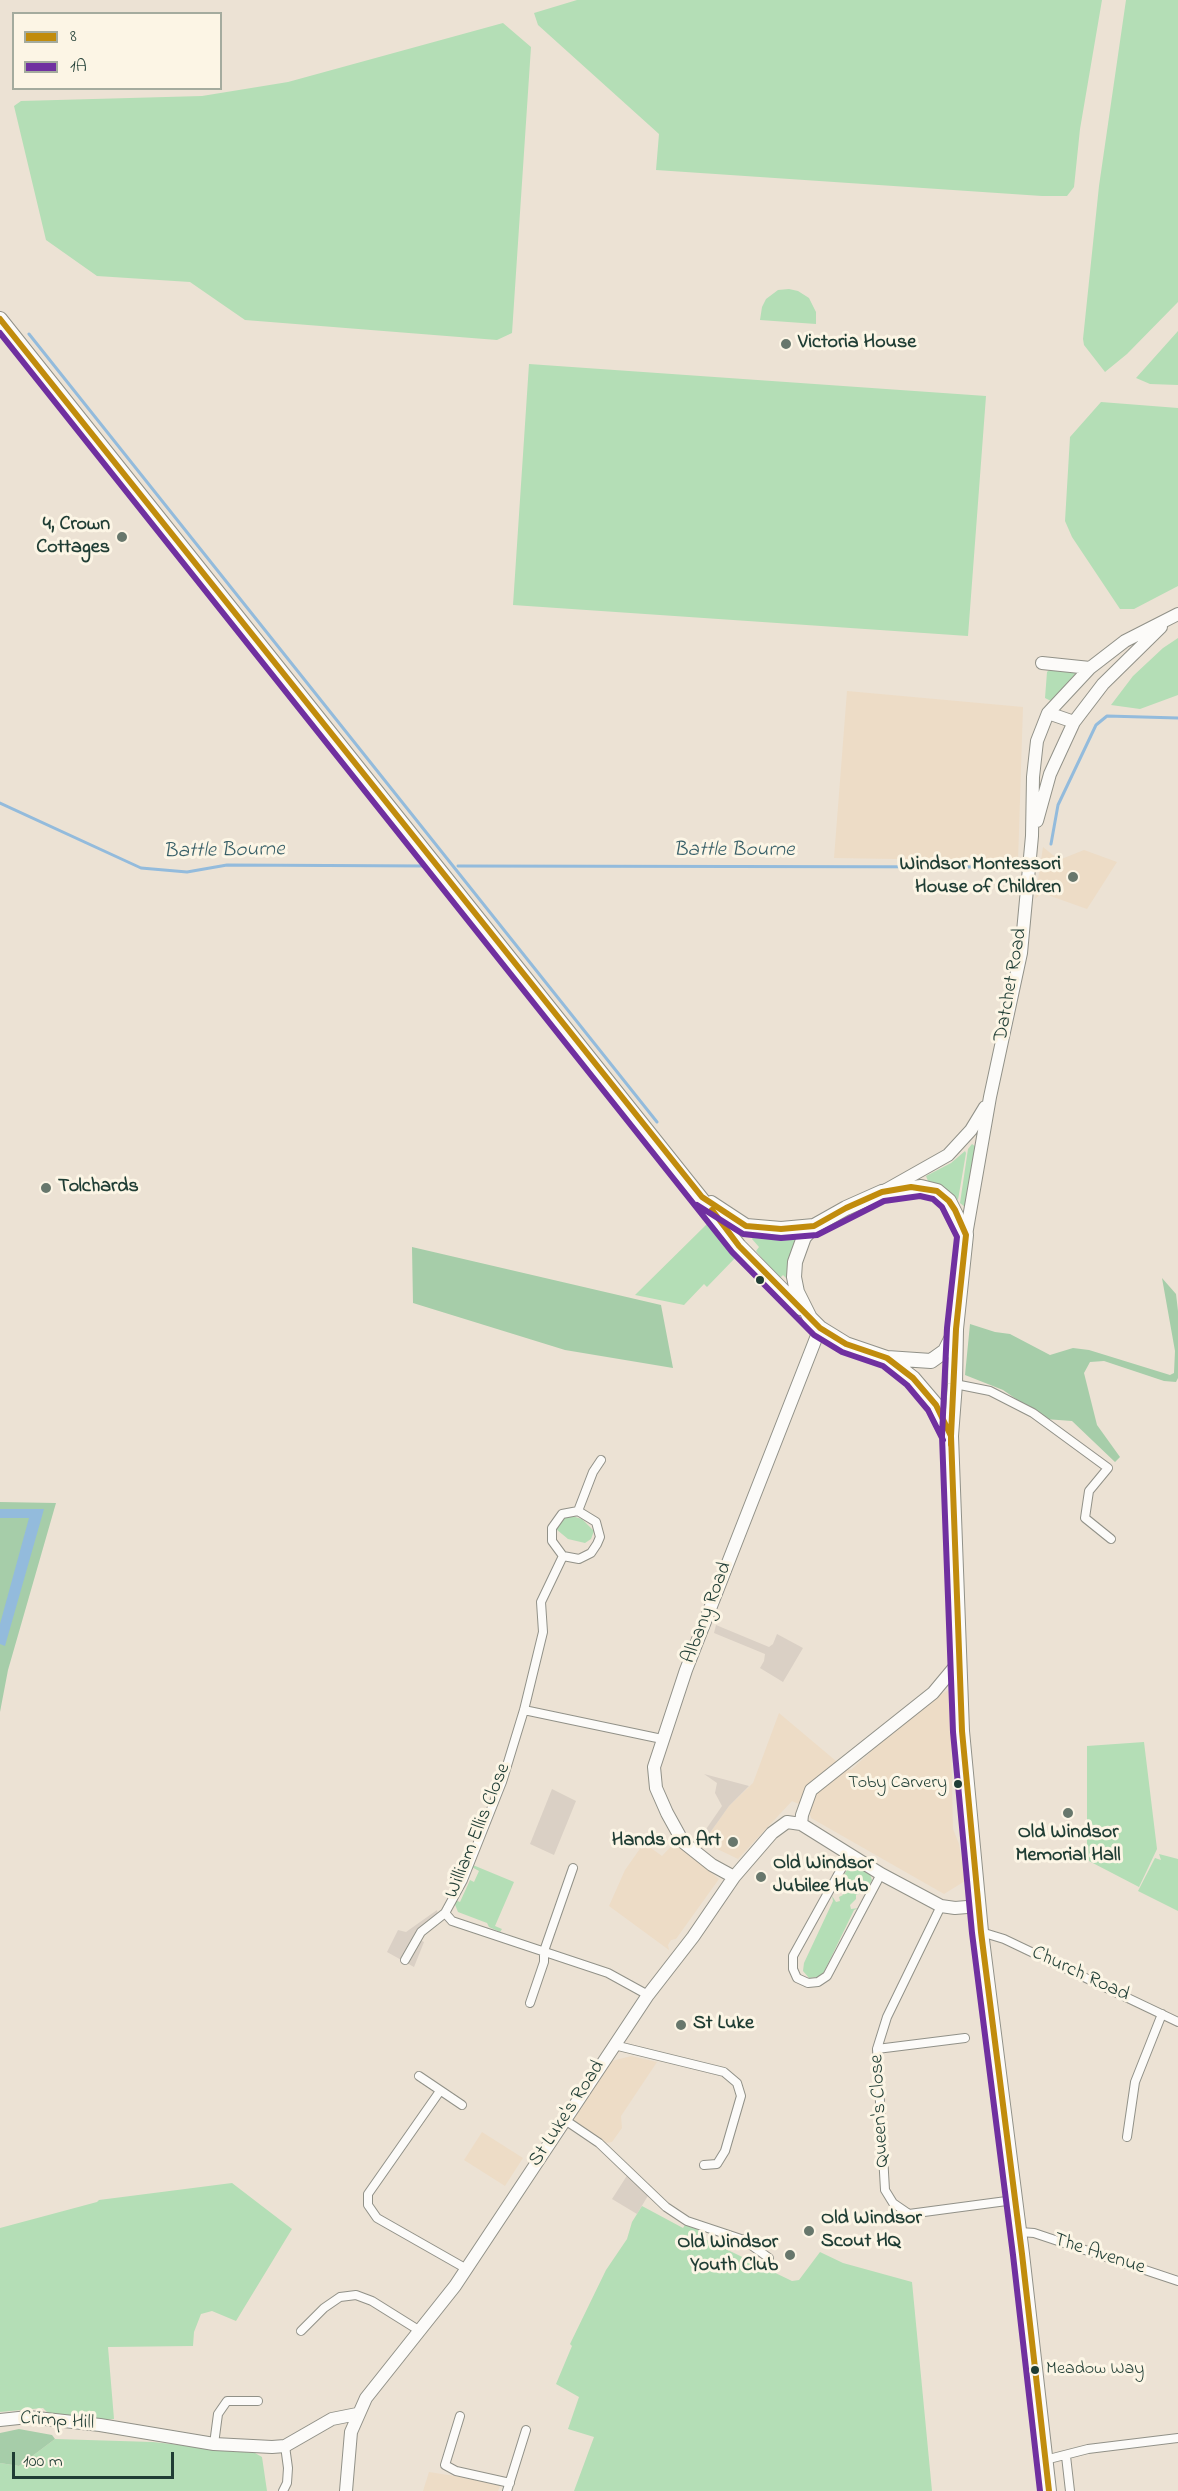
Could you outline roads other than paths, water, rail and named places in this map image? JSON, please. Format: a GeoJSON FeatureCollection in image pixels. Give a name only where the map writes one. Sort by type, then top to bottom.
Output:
{"type":"FeatureCollection","features":[{"type":"Feature","properties":{"kind":"main road"},"geometry":{"type":"LineString","coordinates":[[0,319],[739,1246],[815,1323],[846,1344],[887,1358],[931,1361],[945,1352],[956,1329]]}},
{"type":"Feature","properties":{"kind":"main road"},"geometry":{"type":"LineString","coordinates":[[1032,836],[1037,741],[1048,713],[1090,668],[1125,641],[1174,616]]}},
{"type":"Feature","properties":{"kind":"main road"},"geometry":{"type":"LineString","coordinates":[[1032,836],[1050,774],[1074,722],[1103,684],[1174,616]]}},
{"type":"Feature","properties":{"kind":"main road"},"geometry":{"type":"LineString","coordinates":[[1042,663],[1090,668]]}},
{"type":"Feature","properties":{"kind":"main road"},"geometry":{"type":"LineString","coordinates":[[1048,713],[1074,722]]}},
{"type":"Feature","properties":{"kind":"main road","name":"Datchet Road"},"geometry":{"type":"LineString","coordinates":[[966,1234],[990,1097],[1021,953],[1032,836]]}},
{"type":"Feature","properties":{"kind":"main road","name":"Datchet Road"},"geometry":{"type":"LineString","coordinates":[[882,1192],[955,1149],[971,1130],[990,1097]]}},
{"type":"Feature","properties":{"kind":"main road"},"geometry":{"type":"LineString","coordinates":[[815,1323],[797,1292],[794,1277],[795,1262],[804,1237],[814,1226],[882,1192],[921,1186],[937,1191],[952,1206],[966,1234],[956,1329],[956,1384],[951,1436],[958,1663],[968,1798],[981,1932],[1014,2200],[1020,2232],[1049,2491]]}},
{"type":"Feature","properties":{"kind":"main road"},"geometry":{"type":"LineString","coordinates":[[702,1197],[746,1226],[781,1229],[814,1226]]}},
{"type":"Feature","properties":{"kind":"main road","name":"Albany Road"},"geometry":{"type":"LineString","coordinates":[[734,1877],[712,1865],[683,1842],[656,1788],[654,1767],[686,1670],[815,1323]]}},
{"type":"Feature","properties":{"kind":"main road"},"geometry":{"type":"LineString","coordinates":[[887,1358],[913,1378],[936,1405],[951,1436]]}},
{"type":"Feature","properties":{"kind":"main road"},"geometry":{"type":"LineString","coordinates":[[958,1663],[933,1693],[811,1790],[801,1824],[881,1874],[941,1906],[955,1908],[979,1906]]}},
{"type":"Feature","properties":{"kind":"main road","name":"St Luke's Road"},"geometry":{"type":"LineString","coordinates":[[346,2491],[351,2432],[366,2398],[454,2286],[648,1995],[693,1937],[734,1877],[772,1833],[787,1822],[801,1824]]}},
{"type":"Feature","properties":{"kind":"main road","name":"Crimp Hill"},"geometry":{"type":"LineString","coordinates":[[0,2420],[38,2418],[242,2447],[285,2446],[332,2419],[357,2414]]}},
{"type":"Feature","properties":{"kind":"street"},"geometry":{"type":"LineString","coordinates":[[956,1384],[990,1391],[1033,1413],[1108,1467],[1089,1491],[1085,1518],[1112,1539]]}},
{"type":"Feature","properties":{"kind":"street"},"geometry":{"type":"LineString","coordinates":[[578,1511],[593,1472],[601,1460]]}},
{"type":"Feature","properties":{"kind":"street"},"geometry":{"type":"LineString","coordinates":[[578,1511],[596,1522],[600,1537],[591,1553],[579,1559],[563,1556],[552,1541],[552,1528],[562,1514],[578,1511]]}},
{"type":"Feature","properties":{"kind":"street","name":"William Ellis Close"},"geometry":{"type":"LineString","coordinates":[[563,1556],[541,1602],[543,1632],[524,1710],[502,1782],[463,1881],[446,1913],[452,1921],[608,1972],[648,1995]]}},
{"type":"Feature","properties":{"kind":"street"},"geometry":{"type":"LineString","coordinates":[[524,1710],[662,1739]]}},
{"type":"Feature","properties":{"kind":"street"},"geometry":{"type":"LineString","coordinates":[[849,1855],[793,1956],[793,1969],[797,1978],[808,1983],[818,1982],[827,1976],[881,1874]]}},
{"type":"Feature","properties":{"kind":"street"},"geometry":{"type":"LineString","coordinates":[[530,2003],[544,1962],[544,1951],[573,1868]]}},
{"type":"Feature","properties":{"kind":"street","name":"Queen's Close"},"geometry":{"type":"LineString","coordinates":[[941,1906],[887,2017],[877,2049],[885,2190],[893,2203],[909,2214],[1014,2200]]}},
{"type":"Feature","properties":{"kind":"street"},"geometry":{"type":"LineString","coordinates":[[405,1960],[421,1932],[446,1913]]}},
{"type":"Feature","properties":{"kind":"street","name":"Church Road"},"geometry":{"type":"LineString","coordinates":[[981,1932],[1013,1943],[1178,2022]]}},
{"type":"Feature","properties":{"kind":"street"},"geometry":{"type":"LineString","coordinates":[[1127,2137],[1135,2082],[1162,2013]]}},
{"type":"Feature","properties":{"kind":"street"},"geometry":{"type":"LineString","coordinates":[[877,2049],[965,2038]]}},
{"type":"Feature","properties":{"kind":"street"},"geometry":{"type":"LineString","coordinates":[[614,2045],[724,2072],[737,2083],[741,2096],[725,2151],[717,2164],[704,2165]]}},
{"type":"Feature","properties":{"kind":"street"},"geometry":{"type":"LineString","coordinates":[[419,2076],[462,2105]]}},
{"type":"Feature","properties":{"kind":"street"},"geometry":{"type":"LineString","coordinates":[[440,2091],[368,2194],[368,2205],[377,2218],[465,2268]]}},
{"type":"Feature","properties":{"kind":"street"},"geometry":{"type":"LineString","coordinates":[[565,2120],[599,2143],[666,2207],[687,2221],[744,2240],[769,2258]]}},
{"type":"Feature","properties":{"kind":"street","name":"The Avenue"},"geometry":{"type":"LineString","coordinates":[[1020,2232],[1034,2233],[1178,2281]]}},
{"type":"Feature","properties":{"kind":"street"},"geometry":{"type":"LineString","coordinates":[[301,2331],[324,2308],[339,2297],[356,2295],[372,2301],[420,2331]]}},
{"type":"Feature","properties":{"kind":"street"},"geometry":{"type":"LineString","coordinates":[[214,2444],[218,2414],[227,2401],[258,2401]]}},
{"type":"Feature","properties":{"kind":"street"},"geometry":{"type":"LineString","coordinates":[[460,2416],[445,2465],[456,2471],[509,2487],[526,2430]]}},
{"type":"Feature","properties":{"kind":"street"},"geometry":{"type":"LineString","coordinates":[[1045,2460],[1088,2449],[1178,2438]]}},
{"type":"Feature","properties":{"kind":"street"},"geometry":{"type":"LineString","coordinates":[[283,2491],[287,2483],[288,2468],[285,2446]]}},
{"type":"Feature","properties":{"kind":"street"},"geometry":{"type":"LineString","coordinates":[[1066,2456],[1070,2491]]}},
{"type":"Feature","properties":{"kind":"water"},"geometry":{"type":"Polygon","coordinates":[[[0,1509],[44,1509],[5,1646],[0,1644],[0,1624],[29,1518],[0,1518],[0,1509]]]}},
{"type":"Feature","properties":{"kind":"waterway"},"geometry":{"type":"LineString","coordinates":[[29,334],[657,1122]]}},
{"type":"Feature","properties":{"kind":"waterway","name":"Battle Bourne"},"geometry":{"type":"LineString","coordinates":[[1051,844],[1058,805],[1096,725],[1107,716],[1178,718]]}},
{"type":"Feature","properties":{"kind":"waterway","name":"Battle Bourne"},"geometry":{"type":"LineString","coordinates":[[0,803],[141,868],[187,872],[227,865],[427,866]]}},
{"type":"Feature","properties":{"kind":"waterway","name":"Battle Bourne"},"geometry":{"type":"LineString","coordinates":[[458,866],[1010,867]]}},
{"type":"Feature","properties":{"kind":"place","name":"Victoria House"},"geometry":{"type":"Point","coordinates":[786,344]}},
{"type":"Feature","properties":{"kind":"place","name":"4, Crown Cottages"},"geometry":{"type":"Point","coordinates":[122,537]}},
{"type":"Feature","properties":{"kind":"place","name":"Windsor Montessori House of Children"},"geometry":{"type":"Point","coordinates":[1073,877]}},
{"type":"Feature","properties":{"kind":"place","name":"Tolchards"},"geometry":{"type":"Point","coordinates":[46,1188]}},
{"type":"Feature","properties":{"kind":"place","name":"Toby Carvery"},"geometry":{"type":"Point","coordinates":[958,1784]}},
{"type":"Feature","properties":{"kind":"place","name":"Old Windsor Memorial Hall"},"geometry":{"type":"Point","coordinates":[1068,1813]}},
{"type":"Feature","properties":{"kind":"place","name":"Hands on Art"},"geometry":{"type":"Point","coordinates":[733,1842]}},
{"type":"Feature","properties":{"kind":"place","name":"Old Windsor Jubilee Hub"},"geometry":{"type":"Point","coordinates":[761,1877]}},
{"type":"Feature","properties":{"kind":"place","name":"St Luke"},"geometry":{"type":"Point","coordinates":[681,2025]}},
{"type":"Feature","properties":{"kind":"place","name":"Old Windsor Scout HQ"},"geometry":{"type":"Point","coordinates":[809,2231]}},
{"type":"Feature","properties":{"kind":"place","name":"Old Windsor Youth Club"},"geometry":{"type":"Point","coordinates":[790,2255]}},
{"type":"Feature","properties":{"kind":"place","name":"Meadow Way"},"geometry":{"type":"Point","coordinates":[1035,2370]}}]}
